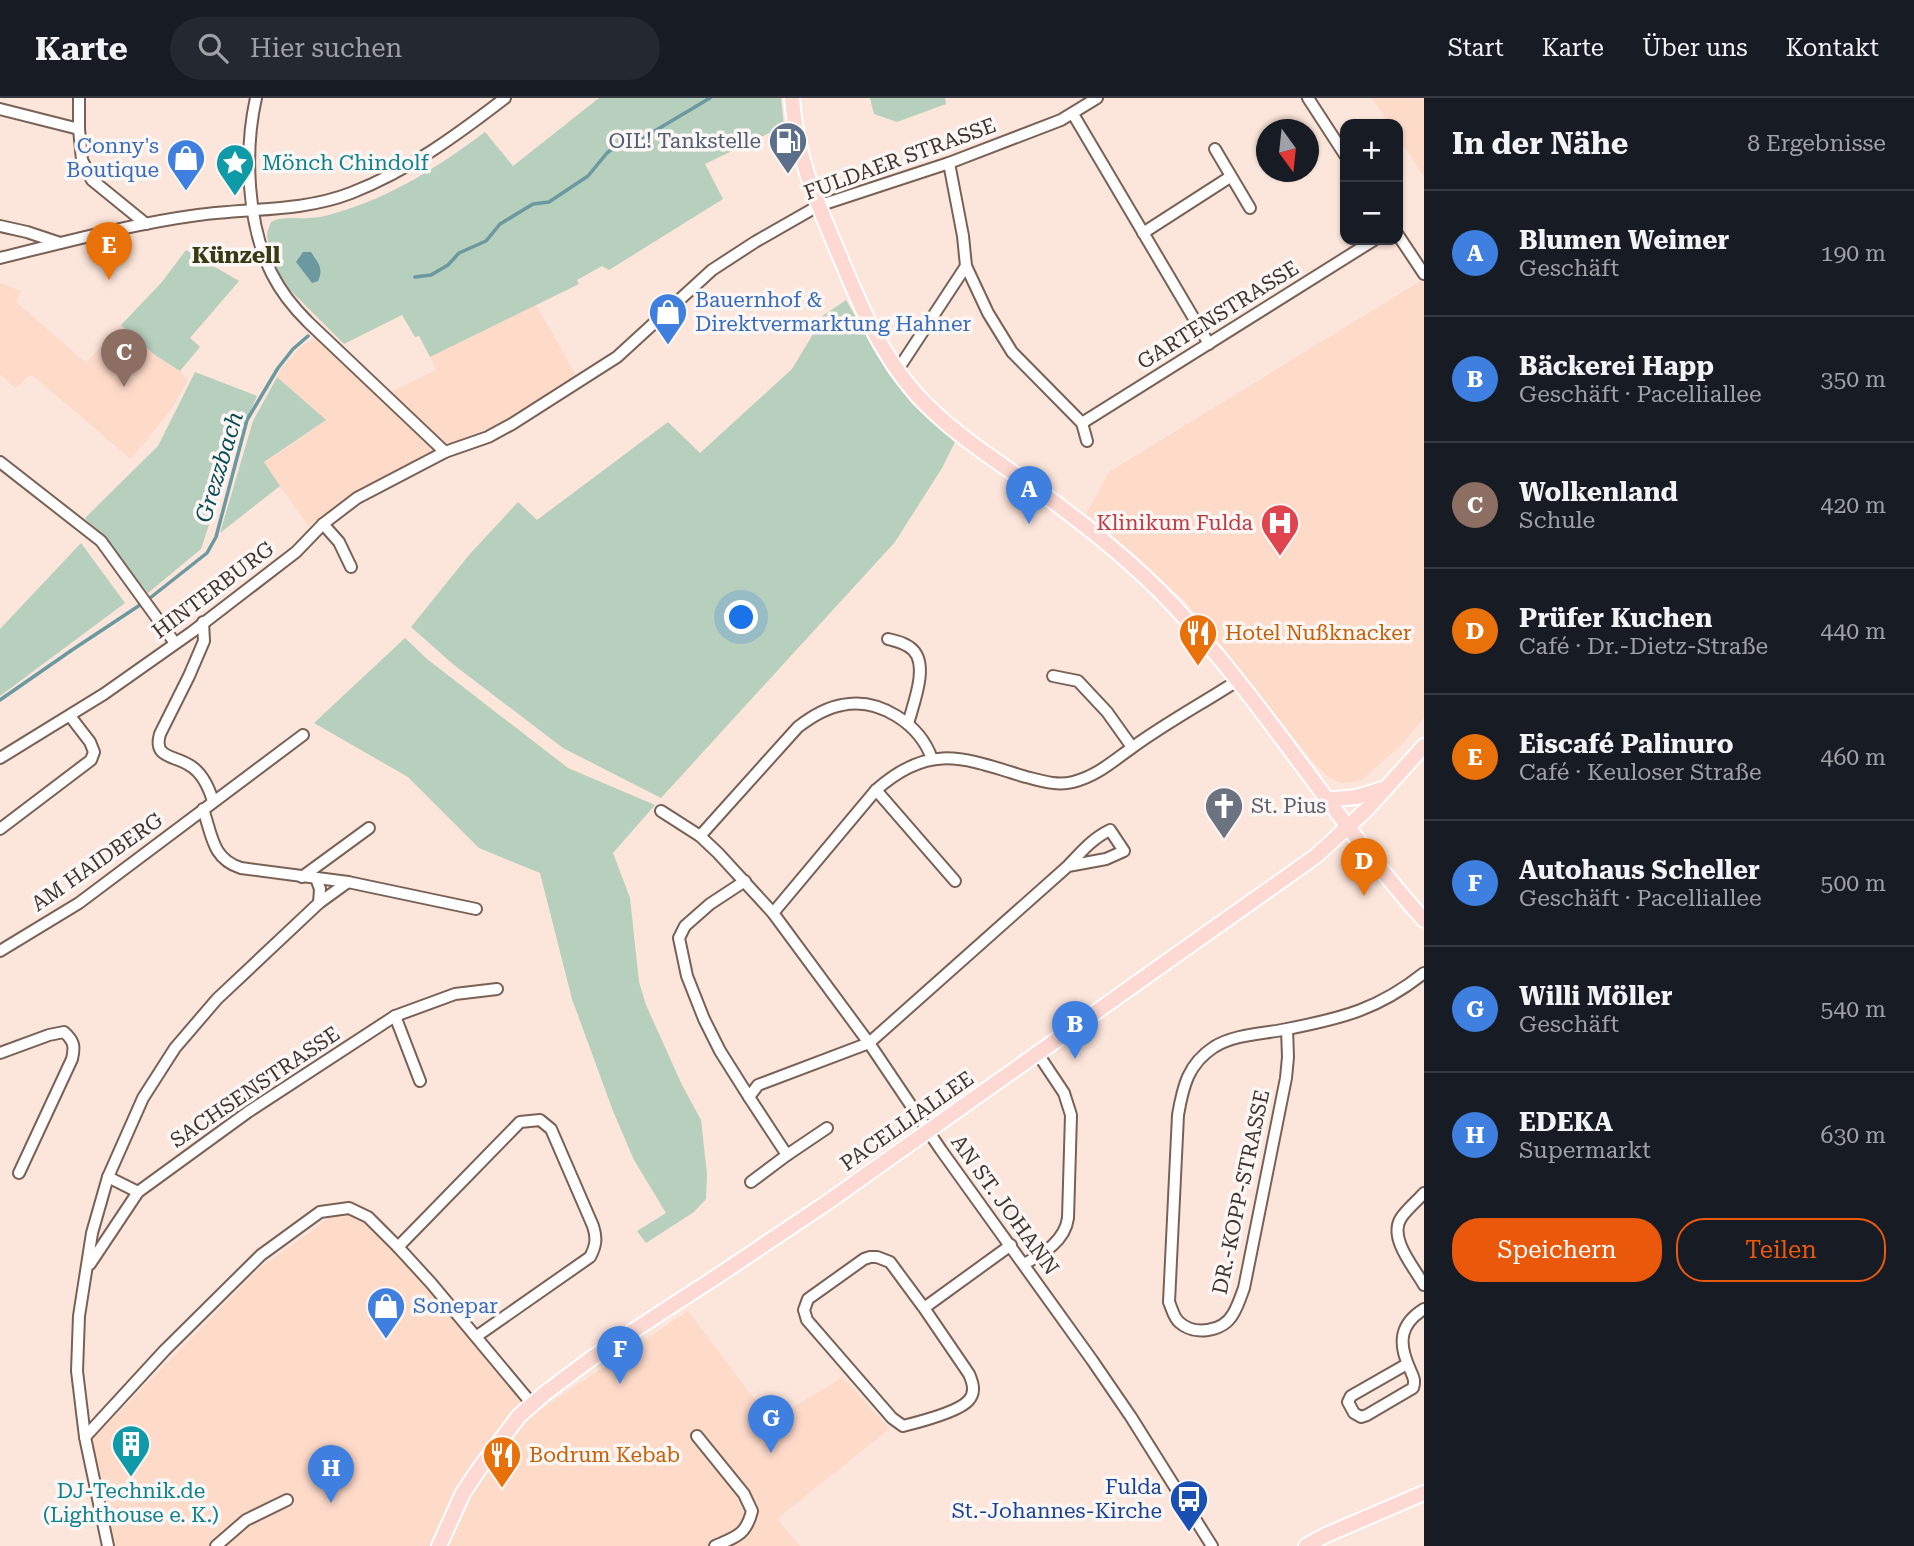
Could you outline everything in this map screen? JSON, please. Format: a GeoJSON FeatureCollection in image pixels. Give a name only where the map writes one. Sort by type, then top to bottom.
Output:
{"type":"FeatureCollection","features":[{"type":"Feature","properties":{"kind":"main road"},"geometry":{"type":"LineString","coordinates":[[792,98],[800,153],[818,206],[868,321],[897,371],[918,396],[958,434],[1077,520],[1149,580],[1207,643],[1326,800],[1424,920]]}},
{"type":"Feature","properties":{"kind":"main road","name":"PACELLIALLEE"},"geometry":{"type":"LineString","coordinates":[[439,1546],[463,1493],[508,1430],[532,1404],[593,1357],[773,1240],[929,1131],[1323,851],[1424,746]]}},
{"type":"Feature","properties":{"kind":"main road"},"geometry":{"type":"LineString","coordinates":[[1326,800],[1356,797],[1387,787]]}},
{"type":"Feature","properties":{"kind":"main road"},"geometry":{"type":"LineString","coordinates":[[1306,1546],[1424,1493]]}},
{"type":"Feature","properties":{"kind":"street"},"geometry":{"type":"LineString","coordinates":[[79,98],[82,160],[92,180],[146,224]]}},
{"type":"Feature","properties":{"kind":"street"},"geometry":{"type":"LineString","coordinates":[[256,98],[249,139],[253,211],[268,264],[282,291],[294,307],[445,452]]}},
{"type":"Feature","properties":{"kind":"street"},"geometry":{"type":"LineString","coordinates":[[0,258],[146,224],[199,215],[308,205],[352,193],[435,150],[505,98]]}},
{"type":"Feature","properties":{"kind":"street","name":"FULDAER STRASSE"},"geometry":{"type":"LineString","coordinates":[[445,452],[488,437],[512,424],[617,357],[712,270],[818,206],[949,163],[1073,114],[1097,98]]}},
{"type":"Feature","properties":{"kind":"street"},"geometry":{"type":"LineString","coordinates":[[1308,98],[1340,147]]}},
{"type":"Feature","properties":{"kind":"street"},"geometry":{"type":"LineString","coordinates":[[0,109],[79,129]]}},
{"type":"Feature","properties":{"kind":"street"},"geometry":{"type":"LineString","coordinates":[[1073,114],[1209,344]]}},
{"type":"Feature","properties":{"kind":"street"},"geometry":{"type":"LineString","coordinates":[[1215,149],[1250,208]]}},
{"type":"Feature","properties":{"kind":"street"},"geometry":{"type":"LineString","coordinates":[[949,163],[966,266],[988,313],[1012,352],[1082,423],[1087,441]]}},
{"type":"Feature","properties":{"kind":"street"},"geometry":{"type":"LineString","coordinates":[[1143,233],[1230,177]]}},
{"type":"Feature","properties":{"kind":"street"},"geometry":{"type":"LineString","coordinates":[[0,226],[60,243]]}},
{"type":"Feature","properties":{"kind":"street"},"geometry":{"type":"LineString","coordinates":[[1403,243],[1424,274]]}},
{"type":"Feature","properties":{"kind":"street","name":"GARTENSTRASSE"},"geometry":{"type":"LineString","coordinates":[[1082,423],[1366,245]]}},
{"type":"Feature","properties":{"kind":"street"},"geometry":{"type":"LineString","coordinates":[[897,371],[966,266]]}},
{"type":"Feature","properties":{"kind":"street","name":"HINTERBURG"},"geometry":{"type":"LineString","coordinates":[[0,758],[104,694],[175,643],[296,552],[323,524],[358,498],[445,452]]}},
{"type":"Feature","properties":{"kind":"street"},"geometry":{"type":"LineString","coordinates":[[0,462],[100,541],[175,643]]}},
{"type":"Feature","properties":{"kind":"street"},"geometry":{"type":"LineString","coordinates":[[323,524],[339,542],[351,567]]}},
{"type":"Feature","properties":{"kind":"street"},"geometry":{"type":"LineString","coordinates":[[203,622],[204,641],[157,744],[165,755],[191,766],[209,787],[213,801]]}},
{"type":"Feature","properties":{"kind":"street"},"geometry":{"type":"LineString","coordinates":[[888,639],[914,650],[919,661],[921,674],[908,724]]}},
{"type":"Feature","properties":{"kind":"street"},"geometry":{"type":"LineString","coordinates":[[1053,676],[1078,681],[1107,712],[1132,747]]}},
{"type":"Feature","properties":{"kind":"street"},"geometry":{"type":"LineString","coordinates":[[773,913],[876,790],[894,775],[911,766],[932,759],[968,759],[1048,783],[1071,782],[1093,775],[1132,747],[1237,681]]}},
{"type":"Feature","properties":{"kind":"street"},"geometry":{"type":"LineString","coordinates":[[700,836],[798,727],[818,713],[844,704],[883,709],[908,724],[929,749],[932,759]]}},
{"type":"Feature","properties":{"kind":"street"},"geometry":{"type":"LineString","coordinates":[[0,830],[91,760],[94,752],[90,742],[70,716]]}},
{"type":"Feature","properties":{"kind":"street","name":"AM HAIDBERG"},"geometry":{"type":"LineString","coordinates":[[0,951],[79,903],[303,735]]}},
{"type":"Feature","properties":{"kind":"street"},"geometry":{"type":"LineString","coordinates":[[876,790],[955,881]]}},
{"type":"Feature","properties":{"kind":"street"},"geometry":{"type":"LineString","coordinates":[[203,809],[218,853],[228,864],[348,882],[476,909]]}},
{"type":"Feature","properties":{"kind":"street","name":"AN ST. JOHANN"},"geometry":{"type":"LineString","coordinates":[[661,811],[700,836],[773,913],[869,1043],[1131,1417],[1212,1546]]}},
{"type":"Feature","properties":{"kind":"street"},"geometry":{"type":"LineString","coordinates":[[302,877],[369,828]]}},
{"type":"Feature","properties":{"kind":"street"},"geometry":{"type":"LineString","coordinates":[[749,1097],[758,1085],[869,1043],[1068,866],[1092,841],[1110,830],[1124,851],[1106,859],[1068,866]]}},
{"type":"Feature","properties":{"kind":"street"},"geometry":{"type":"LineString","coordinates":[[316,878],[320,889],[319,903]]}},
{"type":"Feature","properties":{"kind":"street"},"geometry":{"type":"LineString","coordinates":[[745,881],[693,918],[679,938],[687,975],[720,1051],[788,1155]]}},
{"type":"Feature","properties":{"kind":"street"},"geometry":{"type":"LineString","coordinates":[[108,1546],[85,1437],[77,1371],[79,1316],[86,1270],[92,1233],[108,1177],[143,1098],[175,1048],[216,999],[319,903],[348,882]]}},
{"type":"Feature","properties":{"kind":"street","name":"DR.-KOPP-STRASSE"},"geometry":{"type":"LineString","coordinates":[[1287,1029],[1286,1078],[1244,1288],[1232,1317],[1216,1328],[1190,1330],[1177,1321],[1169,1302],[1178,1115],[1183,1088],[1191,1071],[1215,1046],[1234,1038],[1287,1029],[1363,1010],[1387,999],[1424,972]]}},
{"type":"Feature","properties":{"kind":"street","name":"SACHSENSTRASSE"},"geometry":{"type":"LineString","coordinates":[[86,1270],[138,1192],[248,1112],[395,1016],[455,994],[497,989]]}},
{"type":"Feature","properties":{"kind":"street"},"geometry":{"type":"LineString","coordinates":[[395,1016],[420,1081]]}},
{"type":"Feature","properties":{"kind":"street"},"geometry":{"type":"LineString","coordinates":[[0,1053],[64,1032],[72,1039],[74,1049],[72,1059],[19,1173]]}},
{"type":"Feature","properties":{"kind":"street"},"geometry":{"type":"LineString","coordinates":[[1024,1264],[1058,1241],[1065,1230],[1068,1217],[1071,1115],[1064,1093],[1038,1054]]}},
{"type":"Feature","properties":{"kind":"street"},"geometry":{"type":"LineString","coordinates":[[398,1247],[520,1122],[540,1120],[551,1129],[593,1226],[596,1239],[593,1251],[590,1256],[477,1336]]}},
{"type":"Feature","properties":{"kind":"street"},"geometry":{"type":"LineString","coordinates":[[751,1182],[827,1128]]}},
{"type":"Feature","properties":{"kind":"street"},"geometry":{"type":"LineString","coordinates":[[108,1177],[138,1192]]}},
{"type":"Feature","properties":{"kind":"street"},"geometry":{"type":"LineString","coordinates":[[1424,1193],[1402,1217],[1396,1233],[1400,1245],[1424,1285]]}},
{"type":"Feature","properties":{"kind":"street"},"geometry":{"type":"LineString","coordinates":[[85,1437],[165,1349],[261,1255],[320,1212],[349,1208],[368,1217],[398,1247],[477,1336],[532,1404]]}},
{"type":"Feature","properties":{"kind":"street"},"geometry":{"type":"LineString","coordinates":[[924,1308],[1011,1245]]}},
{"type":"Feature","properties":{"kind":"street"},"geometry":{"type":"LineString","coordinates":[[877,1257],[890,1262],[924,1308],[969,1374],[973,1382],[973,1392],[968,1401],[959,1407],[903,1426],[892,1418],[815,1330],[807,1320],[804,1310],[808,1299],[864,1259],[877,1257]]}},
{"type":"Feature","properties":{"kind":"street"},"geometry":{"type":"LineString","coordinates":[[1408,1364],[1351,1396],[1348,1402],[1354,1413],[1364,1417],[1411,1390],[1415,1383],[1402,1345],[1403,1333],[1414,1315],[1424,1309]]}},
{"type":"Feature","properties":{"kind":"street"},"geometry":{"type":"LineString","coordinates":[[697,1436],[744,1494],[752,1511],[749,1524],[740,1535],[715,1546]]}},
{"type":"Feature","properties":{"kind":"street"},"geometry":{"type":"LineString","coordinates":[[216,1546],[246,1520],[287,1500]]}},
{"type":"Feature","properties":{"kind":"shaded area"},"geometry":{"type":"Polygon","coordinates":[[[1372,98],[1424,98],[1424,177],[1403,145],[1403,119],[1386,119],[1372,98]]]}},
{"type":"Feature","properties":{"kind":"shaded area","name":"Klinikum Fulda"},"geometry":{"type":"Polygon","coordinates":[[[1424,279],[1424,718],[1402,744],[1364,778],[1340,783],[1327,776],[1314,763],[1186,602],[1087,513],[1109,472],[1424,279]]]}},
{"type":"Feature","properties":{"kind":"shaded area"},"geometry":{"type":"Polygon","coordinates":[[[0,283],[21,291],[16,302],[86,363],[121,325],[188,380],[171,410],[131,459],[31,374],[15,388],[0,374],[0,283]]]}},
{"type":"Feature","properties":{"kind":"shaded area"},"geometry":{"type":"Polygon","coordinates":[[[536,305],[577,377],[517,416],[425,454],[419,461],[364,488],[308,526],[264,463],[325,421],[277,377],[301,347],[315,338],[379,398],[436,370],[430,357],[536,305]]]}},
{"type":"Feature","properties":{"kind":"shaded area"},"geometry":{"type":"Polygon","coordinates":[[[354,1200],[384,1221],[538,1411],[688,1311],[771,1421],[843,1377],[889,1429],[777,1519],[800,1546],[113,1546],[93,1439],[260,1268],[354,1200]]]}},
{"type":"Feature","properties":{"kind":"green space"},"geometry":{"type":"Polygon","coordinates":[[[599,98],[781,98],[784,126],[705,164],[723,199],[609,270],[602,266],[577,280],[579,284],[430,357],[419,336],[415,337],[402,315],[344,344],[278,275],[269,251],[267,233],[271,222],[285,218],[324,216],[359,205],[434,168],[485,132],[513,166],[599,98]]]}},
{"type":"Feature","properties":{"kind":"green space"},"geometry":{"type":"Polygon","coordinates":[[[870,98],[945,98],[946,104],[897,122],[874,114],[870,98]]]}},
{"type":"Feature","properties":{"kind":"green space"},"geometry":{"type":"Polygon","coordinates":[[[186,250],[239,281],[190,338],[200,347],[180,371],[155,355],[121,325],[162,282],[186,250]]]}},
{"type":"Feature","properties":{"kind":"green space"},"geometry":{"type":"Polygon","coordinates":[[[846,300],[888,373],[913,405],[955,442],[942,468],[895,542],[661,798],[563,748],[454,665],[411,627],[469,555],[518,502],[537,520],[668,422],[700,453],[792,369],[818,326],[818,319],[846,300]]]}},
{"type":"Feature","properties":{"kind":"green space"},"geometry":{"type":"Polygon","coordinates":[[[195,372],[257,396],[234,449],[201,549],[148,593],[85,518],[158,446],[195,372]]]}},
{"type":"Feature","properties":{"kind":"green space"},"geometry":{"type":"Polygon","coordinates":[[[277,377],[326,420],[264,462],[280,486],[220,533],[253,421],[277,377]]]}},
{"type":"Feature","properties":{"kind":"green space"},"geometry":{"type":"Polygon","coordinates":[[[81,543],[125,603],[0,696],[0,629],[81,543]]]}},
{"type":"Feature","properties":{"kind":"green space"},"geometry":{"type":"Polygon","coordinates":[[[405,638],[427,659],[568,768],[655,805],[613,853],[630,898],[639,982],[646,1005],[701,1120],[707,1174],[706,1199],[694,1212],[646,1243],[637,1231],[666,1213],[634,1160],[613,1111],[572,999],[540,873],[479,848],[408,777],[314,723],[405,638]]]}},
{"type":"Feature","properties":{"kind":"water"},"geometry":{"type":"Polygon","coordinates":[[[303,252],[311,252],[318,263],[318,281],[312,283],[296,262],[303,252]]]}},
{"type":"Feature","properties":{"kind":"waterway","name":"Grezzbach"},"geometry":{"type":"LineString","coordinates":[[653,132],[710,98]]}},
{"type":"Feature","properties":{"kind":"waterway","name":"Grezzbach"},"geometry":{"type":"LineString","coordinates":[[415,277],[431,275],[448,265],[459,253],[486,241],[500,224],[533,204],[549,202],[588,176],[607,153],[620,143],[644,137]]}},
{"type":"Feature","properties":{"kind":"waterway","name":"Grezzbach"},"geometry":{"type":"LineString","coordinates":[[150,598],[207,553],[216,537],[247,420],[278,368],[308,336]]}},
{"type":"Feature","properties":{"kind":"waterway","name":"Grezzbach"},"geometry":{"type":"LineString","coordinates":[[0,700],[140,605]]}},
{"type":"Feature","properties":{"kind":"place","name":"OIL! Tankstelle"},"geometry":{"type":"Point","coordinates":[788,175]}},
{"type":"Feature","properties":{"kind":"place","name":"Conny's Boutique"},"geometry":{"type":"Point","coordinates":[186,192]}},
{"type":"Feature","properties":{"kind":"place","name":"Mönch Chindolf"},"geometry":{"type":"Point","coordinates":[235,197]}},
{"type":"Feature","properties":{"kind":"place","name":"Eiscafé Palinuro"},"geometry":{"type":"Point","coordinates":[109,280]}},
{"type":"Feature","properties":{"kind":"place","name":"Bauernhof & Direktvermarktung Hahner"},"geometry":{"type":"Point","coordinates":[668,346]}},
{"type":"Feature","properties":{"kind":"place","name":"Wolkenland"},"geometry":{"type":"Point","coordinates":[124,387]}},
{"type":"Feature","properties":{"kind":"place","name":"Blumen Weimer"},"geometry":{"type":"Point","coordinates":[1029,524]}},
{"type":"Feature","properties":{"kind":"place","name":"Klinikum Fulda"},"geometry":{"type":"Point","coordinates":[1280,557]}},
{"type":"Feature","properties":{"kind":"place","name":"Hotel Nußknacker"},"geometry":{"type":"Point","coordinates":[1198,667]}},
{"type":"Feature","properties":{"kind":"place","name":"St. Pius"},"geometry":{"type":"Point","coordinates":[1224,840]}},
{"type":"Feature","properties":{"kind":"place","name":"Prüfer Kuchen"},"geometry":{"type":"Point","coordinates":[1364,896]}},
{"type":"Feature","properties":{"kind":"place","name":"Bäckerei Happ"},"geometry":{"type":"Point","coordinates":[1075,1059]}},
{"type":"Feature","properties":{"kind":"place","name":"Sonepar"},"geometry":{"type":"Point","coordinates":[386,1340]}},
{"type":"Feature","properties":{"kind":"place","name":"Autohaus Scheller"},"geometry":{"type":"Point","coordinates":[620,1384]}},
{"type":"Feature","properties":{"kind":"place","name":"Willi Möller"},"geometry":{"type":"Point","coordinates":[771,1453]}},
{"type":"Feature","properties":{"kind":"place","name":"DJ-Technik.de (Lighthouse e. K.)"},"geometry":{"type":"Point","coordinates":[131,1478]}},
{"type":"Feature","properties":{"kind":"place","name":"Bodrum Kebab"},"geometry":{"type":"Point","coordinates":[502,1489]}},
{"type":"Feature","properties":{"kind":"place","name":"EDEKA"},"geometry":{"type":"Point","coordinates":[331,1503]}},
{"type":"Feature","properties":{"kind":"place","name":"Fulda St.-Johannes-Kirche"},"geometry":{"type":"Point","coordinates":[1189,1533]}},
{"type":"Feature","properties":{"kind":"district","name":"Künzell"},"geometry":{"type":"Point","coordinates":[236,255]}}]}
